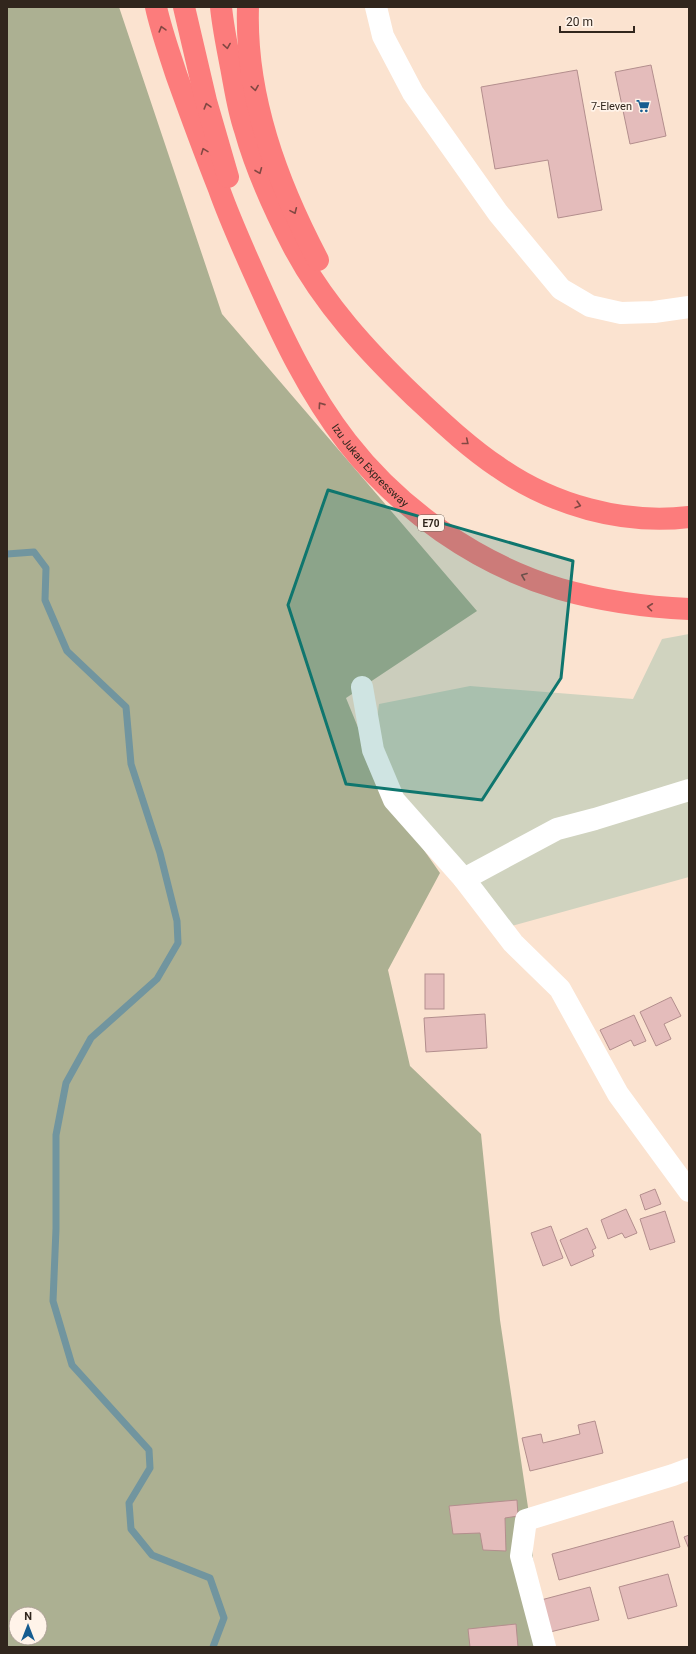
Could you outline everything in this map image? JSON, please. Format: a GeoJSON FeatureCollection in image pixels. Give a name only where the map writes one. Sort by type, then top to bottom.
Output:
{"type":"FeatureCollection","features":[{"type":"Feature","properties":{"kind":"highway"},"geometry":{"type":"LineString","coordinates":[[156,7],[189,110],[229,216],[268,304]]}},
{"type":"Feature","properties":{"kind":"highway"},"geometry":{"type":"LineString","coordinates":[[184,7],[206,101],[239,214],[268,304]]}},
{"type":"Feature","properties":{"kind":"highway"},"geometry":{"type":"LineString","coordinates":[[221,7],[227,47],[244,130],[257,168],[275,209],[294,248],[342,321],[381,365],[462,439],[498,467],[526,484],[563,501],[600,512],[639,518],[689,517]]}},
{"type":"Feature","properties":{"kind":"highway"},"geometry":{"type":"LineString","coordinates":[[248,7],[250,52],[254,88],[262,124],[289,201],[328,280],[351,314],[387,362],[437,417]]}},
{"type":"Feature","properties":{"kind":"highway","name":"Izu Jukan Expressway"},"geometry":{"type":"LineString","coordinates":[[268,304],[290,352],[316,397],[347,442],[382,482],[420,515],[464,546],[512,571],[559,589],[607,601],[654,608],[689,609]]}},
{"type":"Feature","properties":{"kind":"street"},"geometry":{"type":"LineString","coordinates":[[376,7],[383,36],[413,93],[498,213],[561,289],[590,306],[621,313],[654,312],[689,307]]}},
{"type":"Feature","properties":{"kind":"street"},"geometry":{"type":"LineString","coordinates":[[362,687],[373,750],[394,800],[464,879],[513,943],[560,989],[618,1094],[689,1191]]}},
{"type":"Feature","properties":{"kind":"street"},"geometry":{"type":"LineString","coordinates":[[464,879],[557,829],[689,790]]}},
{"type":"Feature","properties":{"kind":"street"},"geometry":{"type":"LineString","coordinates":[[545,1647],[521,1556],[526,1520],[666,1478],[689,1469]]}},
{"type":"Feature","properties":{"kind":"highlighted area"},"geometry":{"type":"Polygon","coordinates":[[[328,490],[573,561],[561,678],[482,800],[346,784],[288,605],[328,490]]]}},
{"type":"Feature","properties":{"kind":"green space"},"geometry":{"type":"Polygon","coordinates":[[[7,7],[119,7],[222,314],[477,611],[346,698],[386,796],[440,873],[388,970],[410,1066],[481,1134],[500,1320],[529,1514],[541,1647],[7,1647],[7,7]]]}},
{"type":"Feature","properties":{"kind":"green space"},"geometry":{"type":"Polygon","coordinates":[[[689,634],[689,877],[508,927],[415,824],[392,779],[376,726],[379,704],[470,686],[633,699],[662,639],[689,634]]]}},
{"type":"Feature","properties":{"kind":"building"},"geometry":{"type":"Polygon","coordinates":[[[651,65],[666,136],[630,144],[615,72],[651,65]]]}},
{"type":"Feature","properties":{"kind":"building"},"geometry":{"type":"Polygon","coordinates":[[[577,70],[602,210],[558,218],[548,160],[495,169],[481,87],[577,70]]]}},
{"type":"Feature","properties":{"kind":"building"},"geometry":{"type":"Polygon","coordinates":[[[425,974],[444,974],[444,1009],[425,1009],[425,974]]]}},
{"type":"Feature","properties":{"kind":"building"},"geometry":{"type":"Polygon","coordinates":[[[671,997],[681,1016],[664,1024],[671,1039],[656,1046],[640,1012],[671,997]]]}},
{"type":"Feature","properties":{"kind":"building"},"geometry":{"type":"Polygon","coordinates":[[[485,1014],[487,1048],[426,1052],[424,1018],[485,1014]]]}},
{"type":"Feature","properties":{"kind":"building"},"geometry":{"type":"Polygon","coordinates":[[[634,1015],[646,1041],[634,1046],[631,1040],[610,1050],[600,1030],[634,1015]]]}},
{"type":"Feature","properties":{"kind":"building"},"geometry":{"type":"Polygon","coordinates":[[[655,1189],[661,1204],[645,1210],[640,1195],[655,1189]]]}},
{"type":"Feature","properties":{"kind":"building"},"geometry":{"type":"Polygon","coordinates":[[[626,1209],[637,1233],[625,1238],[622,1233],[608,1239],[601,1220],[626,1209]]]}},
{"type":"Feature","properties":{"kind":"building"},"geometry":{"type":"Polygon","coordinates":[[[665,1211],[675,1242],[650,1250],[640,1219],[665,1211]]]}},
{"type":"Feature","properties":{"kind":"building"},"geometry":{"type":"Polygon","coordinates":[[[551,1226],[563,1258],[543,1266],[531,1233],[551,1226]]]}},
{"type":"Feature","properties":{"kind":"building"},"geometry":{"type":"Polygon","coordinates":[[[587,1228],[596,1248],[592,1250],[594,1256],[571,1266],[560,1240],[587,1228]]]}},
{"type":"Feature","properties":{"kind":"building"},"geometry":{"type":"Polygon","coordinates":[[[595,1421],[603,1453],[530,1471],[522,1438],[541,1434],[543,1443],[580,1434],[578,1425],[595,1421]]]}},
{"type":"Feature","properties":{"kind":"building"},"geometry":{"type":"Polygon","coordinates":[[[517,1500],[518,1516],[505,1518],[506,1551],[483,1550],[480,1533],[453,1534],[449,1506],[517,1500]]]}},
{"type":"Feature","properties":{"kind":"building"},"geometry":{"type":"Polygon","coordinates":[[[673,1521],[680,1547],[559,1580],[552,1554],[673,1521]]]}},
{"type":"Feature","properties":{"kind":"building"},"geometry":{"type":"Polygon","coordinates":[[[689,1535],[689,1549],[684,1537],[689,1535]]]}},
{"type":"Feature","properties":{"kind":"building"},"geometry":{"type":"Polygon","coordinates":[[[668,1574],[677,1606],[628,1619],[619,1587],[668,1574]]]}},
{"type":"Feature","properties":{"kind":"building"},"geometry":{"type":"Polygon","coordinates":[[[590,1587],[599,1620],[550,1632],[541,1600],[590,1587]]]}},
{"type":"Feature","properties":{"kind":"building"},"geometry":{"type":"Polygon","coordinates":[[[516,1624],[518,1647],[470,1647],[468,1629],[516,1624]]]}},
{"type":"Feature","properties":{"kind":"waterway"},"geometry":{"type":"LineString","coordinates":[[7,554],[34,552],[46,568],[45,600],[67,651],[126,707],[131,764],[160,853],[177,921],[178,943],[157,979],[91,1038],[66,1083],[56,1135],[56,1229],[53,1301],[72,1365],[149,1450],[150,1468],[129,1503],[131,1529],[152,1555],[210,1578],[224,1618],[213,1647]]}},
{"type":"Feature","properties":{"kind":"place","name":"7-Eleven"},"geometry":{"type":"Point","coordinates":[643,106]}}]}
